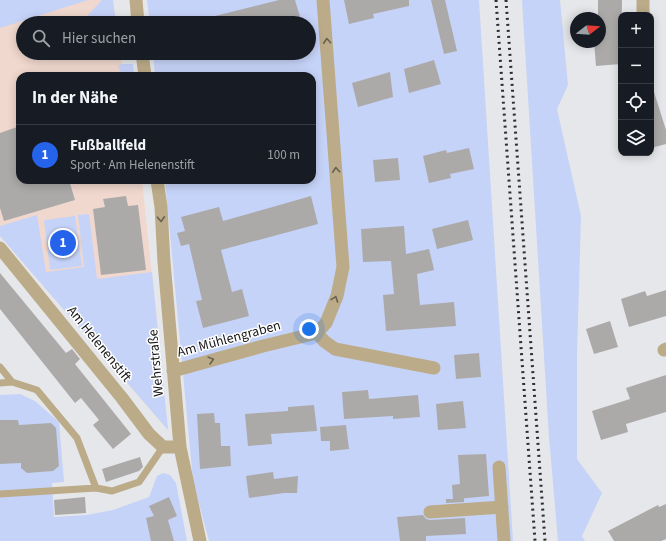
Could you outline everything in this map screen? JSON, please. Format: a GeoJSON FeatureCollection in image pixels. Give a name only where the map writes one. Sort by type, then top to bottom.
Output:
{"type":"FeatureCollection","features":[{"type":"Feature","properties":{"kind":"street"},"geometry":{"type":"LineString","coordinates":[[136,0],[137,16]]}},
{"type":"Feature","properties":{"kind":"street"},"geometry":{"type":"LineString","coordinates":[[323,0],[343,267],[337,296],[326,323],[317,333],[324,341],[335,349],[434,368]]}},
{"type":"Feature","properties":{"kind":"street"},"geometry":{"type":"LineString","coordinates":[[643,0],[643,12]]}},
{"type":"Feature","properties":{"kind":"street"},"geometry":{"type":"LineString","coordinates":[[143,60],[144,72]]}},
{"type":"Feature","properties":{"kind":"street","name":"Wehrstraße"},"geometry":{"type":"LineString","coordinates":[[157,184],[180,447],[200,541]]}},
{"type":"Feature","properties":{"kind":"street","name":"Am Helenenstift"},"geometry":{"type":"LineString","coordinates":[[0,248],[122,398],[149,434],[163,447]]}},
{"type":"Feature","properties":{"kind":"street","name":"Am Mühlengraben"},"geometry":{"type":"LineString","coordinates":[[173,371],[263,346],[317,333]]}},
{"type":"Feature","properties":{"kind":"street"},"geometry":{"type":"LineString","coordinates":[[163,447],[180,447]]}},
{"type":"Feature","properties":{"kind":"street"},"geometry":{"type":"LineString","coordinates":[[499,467],[504,541]]}},
{"type":"Feature","properties":{"kind":"street"},"geometry":{"type":"LineString","coordinates":[[430,512],[502,507]]}},
{"type":"Feature","properties":{"kind":"lane"},"geometry":{"type":"LineString","coordinates":[[0,367],[12,382]]}},
{"type":"Feature","properties":{"kind":"lane"},"geometry":{"type":"LineString","coordinates":[[0,383],[12,382],[37,390],[77,438],[96,488]]}},
{"type":"Feature","properties":{"kind":"lane"},"geometry":{"type":"LineString","coordinates":[[0,494],[96,488],[112,490],[139,482],[163,447]]}},
{"type":"Feature","properties":{"kind":"shaded area"},"geometry":{"type":"Polygon","coordinates":[[[0,0],[113,0],[115,16],[16,16],[16,60],[122,60],[122,64],[133,64],[134,72],[16,72],[16,184],[142,184],[168,430],[0,236],[0,0]]]}},
{"type":"Feature","properties":{"kind":"shaded area"},"geometry":{"type":"Polygon","coordinates":[[[0,0],[88,0],[38,16],[16,16],[16,23],[0,28],[0,0]]]}},
{"type":"Feature","properties":{"kind":"shaded area"},"geometry":{"type":"Polygon","coordinates":[[[102,0],[113,0],[115,16],[88,15],[102,0]]]}},
{"type":"Feature","properties":{"kind":"shaded area"},"geometry":{"type":"Polygon","coordinates":[[[147,0],[479,0],[513,541],[209,541],[193,481],[165,184],[316,184],[316,72],[155,72],[154,60],[316,60],[316,16],[149,16],[147,0]]]}},
{"type":"Feature","properties":{"kind":"shaded area"},"geometry":{"type":"Polygon","coordinates":[[[522,0],[560,0],[568,85],[557,109],[581,216],[577,354],[577,459],[602,493],[582,536],[585,541],[558,541],[549,437],[522,0]]]}},
{"type":"Feature","properties":{"kind":"shaded area"},"geometry":{"type":"Polygon","coordinates":[[[122,64],[133,64],[134,72],[120,72],[118,66],[122,64]]]}},
{"type":"Feature","properties":{"kind":"shaded area"},"geometry":{"type":"Polygon","coordinates":[[[89,214],[97,279],[152,272],[168,430],[0,236],[0,226],[37,215],[46,272],[84,267],[78,215],[89,214]]]}},
{"type":"Feature","properties":{"kind":"shaded area"},"geometry":{"type":"Polygon","coordinates":[[[75,216],[82,266],[50,270],[44,220],[75,216]]]}},
{"type":"Feature","properties":{"kind":"shaded area"},"geometry":{"type":"Polygon","coordinates":[[[20,394],[35,401],[59,422],[64,482],[52,483],[54,517],[87,515],[113,510],[149,497],[157,476],[163,473],[170,475],[176,483],[187,541],[0,541],[0,395],[20,394]]]}},
{"type":"Feature","properties":{"kind":"building"},"geometry":{"type":"Polygon","coordinates":[[[279,0],[295,0],[300,16],[215,16],[279,0]]]}},
{"type":"Feature","properties":{"kind":"building"},"geometry":{"type":"Polygon","coordinates":[[[344,0],[409,0],[409,6],[373,14],[374,18],[349,24],[344,0]]]}},
{"type":"Feature","properties":{"kind":"building"},"geometry":{"type":"Polygon","coordinates":[[[431,0],[445,0],[457,51],[444,54],[431,0]]]}},
{"type":"Feature","properties":{"kind":"building"},"geometry":{"type":"Polygon","coordinates":[[[598,0],[622,0],[622,12],[618,12],[618,64],[596,66],[594,48],[606,48],[606,12],[598,12],[598,0]]]}},
{"type":"Feature","properties":{"kind":"building"},"geometry":{"type":"Polygon","coordinates":[[[434,60],[441,84],[409,93],[404,69],[434,60]]]}},
{"type":"Feature","properties":{"kind":"building"},"geometry":{"type":"Polygon","coordinates":[[[390,72],[393,97],[358,107],[352,83],[390,72]]]}},
{"type":"Feature","properties":{"kind":"building"},"geometry":{"type":"Polygon","coordinates":[[[654,92],[666,130],[666,144],[654,147],[654,92]]]}},
{"type":"Feature","properties":{"kind":"building"},"geometry":{"type":"Polygon","coordinates":[[[16,127],[16,184],[70,184],[75,200],[4,221],[0,208],[0,133],[16,127]]]}},
{"type":"Feature","properties":{"kind":"building"},"geometry":{"type":"Polygon","coordinates":[[[469,148],[474,169],[450,174],[451,178],[429,183],[423,156],[446,150],[447,153],[469,148]]]}},
{"type":"Feature","properties":{"kind":"building"},"geometry":{"type":"Polygon","coordinates":[[[398,158],[400,180],[375,182],[373,160],[398,158]]]}},
{"type":"Feature","properties":{"kind":"building"},"geometry":{"type":"Polygon","coordinates":[[[126,196],[128,206],[138,205],[146,270],[101,275],[93,209],[105,207],[103,199],[126,196]]]}},
{"type":"Feature","properties":{"kind":"building"},"geometry":{"type":"Polygon","coordinates":[[[311,196],[318,224],[221,250],[232,292],[242,289],[249,316],[203,328],[196,301],[202,300],[189,244],[181,246],[177,233],[185,231],[181,217],[219,207],[223,221],[311,196]]]}},
{"type":"Feature","properties":{"kind":"building"},"geometry":{"type":"Polygon","coordinates":[[[468,220],[473,240],[437,249],[432,229],[468,220]]]}},
{"type":"Feature","properties":{"kind":"building"},"geometry":{"type":"Polygon","coordinates":[[[404,226],[406,254],[429,249],[433,265],[434,270],[417,274],[420,305],[454,302],[456,326],[386,331],[383,295],[394,294],[391,261],[363,262],[361,229],[404,226]]]}},
{"type":"Feature","properties":{"kind":"building"},"geometry":{"type":"Polygon","coordinates":[[[0,273],[66,353],[72,349],[80,359],[75,364],[131,434],[113,449],[93,425],[99,420],[81,398],[75,403],[0,309],[0,273]]]}},
{"type":"Feature","properties":{"kind":"building"},"geometry":{"type":"Polygon","coordinates":[[[666,290],[666,316],[629,327],[621,299],[645,291],[647,296],[666,290]]]}},
{"type":"Feature","properties":{"kind":"building"},"geometry":{"type":"Polygon","coordinates":[[[610,321],[618,347],[594,354],[586,329],[610,321]]]}},
{"type":"Feature","properties":{"kind":"building"},"geometry":{"type":"Polygon","coordinates":[[[479,353],[481,377],[456,379],[454,355],[479,353]]]}},
{"type":"Feature","properties":{"kind":"building"},"geometry":{"type":"Polygon","coordinates":[[[666,375],[666,412],[626,424],[628,432],[601,440],[592,411],[630,399],[626,388],[666,375]]]}},
{"type":"Feature","properties":{"kind":"building"},"geometry":{"type":"Polygon","coordinates":[[[368,390],[369,399],[418,395],[420,417],[393,419],[393,416],[344,419],[342,392],[368,390]]]}},
{"type":"Feature","properties":{"kind":"building"},"geometry":{"type":"Polygon","coordinates":[[[463,401],[466,428],[438,430],[436,404],[463,401]]]}},
{"type":"Feature","properties":{"kind":"building"},"geometry":{"type":"Polygon","coordinates":[[[314,405],[317,431],[271,434],[272,444],[248,446],[245,414],[288,411],[288,407],[314,405]]]}},
{"type":"Feature","properties":{"kind":"building"},"geometry":{"type":"Polygon","coordinates":[[[214,413],[215,423],[220,423],[221,446],[230,446],[231,466],[200,469],[197,414],[214,413]]]}},
{"type":"Feature","properties":{"kind":"building"},"geometry":{"type":"Polygon","coordinates":[[[0,420],[18,420],[19,425],[51,423],[56,428],[59,466],[53,471],[27,473],[21,468],[21,463],[0,464],[0,420]]]}},
{"type":"Feature","properties":{"kind":"building"},"geometry":{"type":"Polygon","coordinates":[[[346,425],[349,449],[330,451],[330,441],[321,441],[320,427],[346,425]]]}},
{"type":"Feature","properties":{"kind":"building"},"geometry":{"type":"Polygon","coordinates":[[[486,454],[489,496],[464,498],[464,502],[446,503],[446,499],[453,499],[452,485],[460,484],[458,455],[486,454]]]}},
{"type":"Feature","properties":{"kind":"building"},"geometry":{"type":"Polygon","coordinates":[[[140,457],[143,467],[139,471],[106,482],[102,469],[140,457]]]}},
{"type":"Feature","properties":{"kind":"building"},"geometry":{"type":"Polygon","coordinates":[[[273,472],[274,479],[298,476],[297,493],[284,493],[249,498],[246,476],[273,472]]]}},
{"type":"Feature","properties":{"kind":"building"},"geometry":{"type":"Polygon","coordinates":[[[85,497],[86,513],[55,515],[54,500],[85,497]]]}},
{"type":"Feature","properties":{"kind":"building"},"geometry":{"type":"Polygon","coordinates":[[[169,497],[177,516],[168,520],[174,541],[151,541],[146,518],[154,516],[149,506],[169,497]]]}},
{"type":"Feature","properties":{"kind":"building"},"geometry":{"type":"Polygon","coordinates":[[[666,504],[666,539],[661,541],[614,541],[608,531],[658,505],[659,507],[666,504]]]}},
{"type":"Feature","properties":{"kind":"building"},"geometry":{"type":"Polygon","coordinates":[[[423,515],[426,519],[430,520],[465,518],[466,534],[426,536],[426,541],[400,541],[397,517],[423,515]]]}},
{"type":"Feature","properties":{"kind":"railway"},"geometry":{"type":"LineString","coordinates":[[496,0],[535,541]]}},
{"type":"Feature","properties":{"kind":"railway"},"geometry":{"type":"LineString","coordinates":[[506,0],[545,541]]}},
{"type":"Feature","properties":{"kind":"place","name":"Fußballfeld"},"geometry":{"type":"Point","coordinates":[63,243]}}]}
